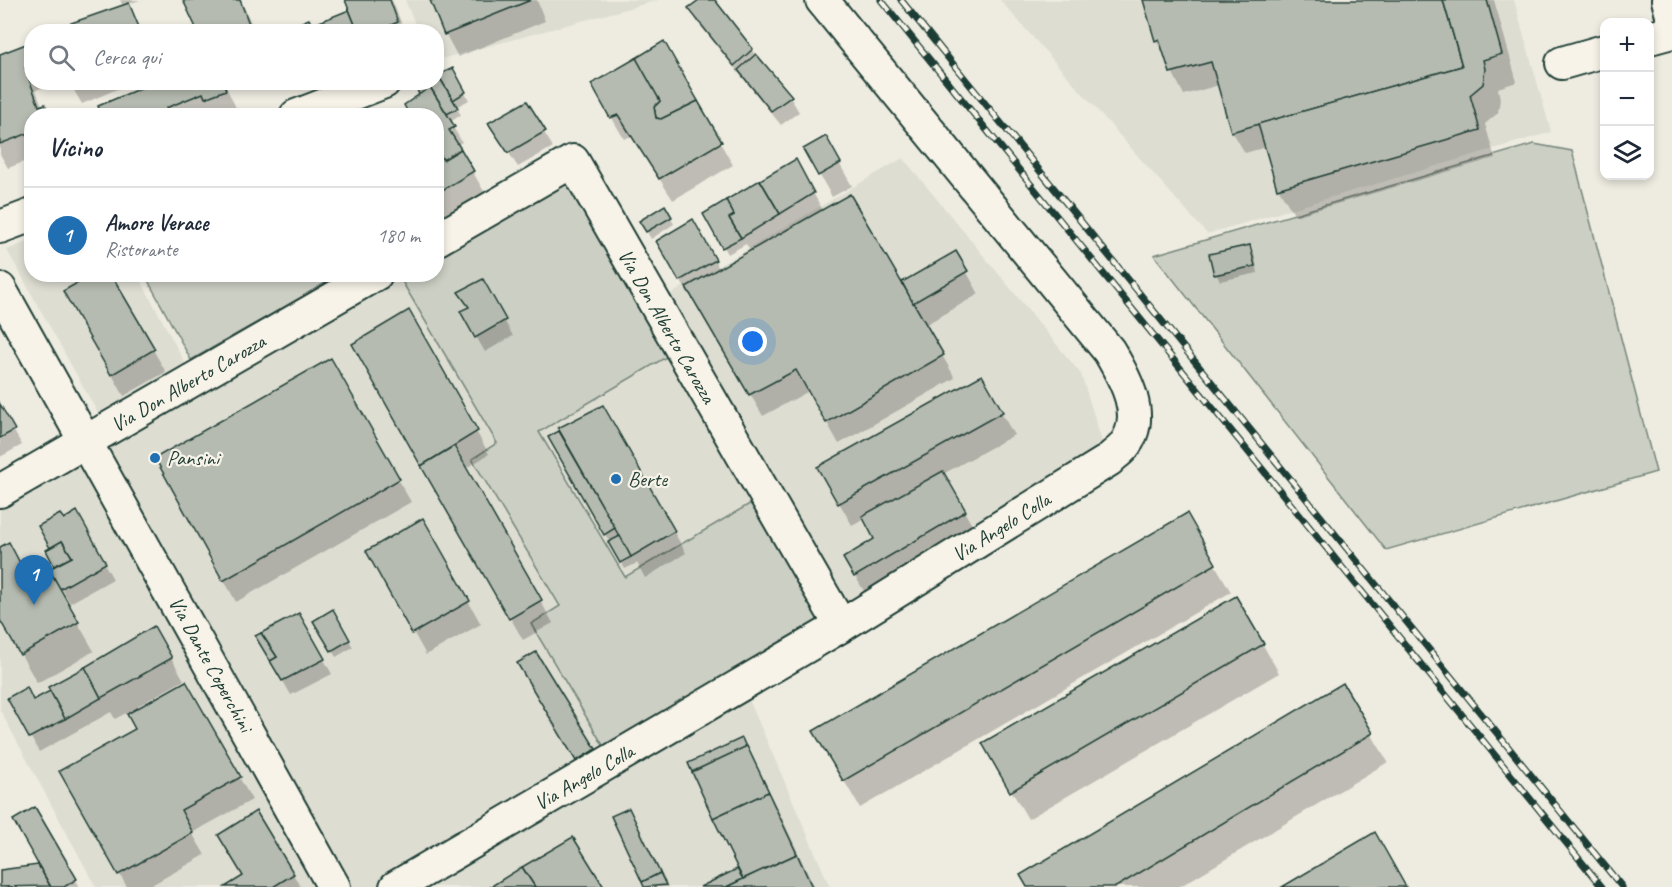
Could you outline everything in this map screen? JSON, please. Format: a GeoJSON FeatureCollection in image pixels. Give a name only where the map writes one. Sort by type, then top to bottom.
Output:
{"type":"FeatureCollection","features":[{"type":"Feature","properties":{"kind":"street","name":"Via Angelo Colla"},"geometry":{"type":"LineString","coordinates":[[396,887],[841,626],[1109,459],[1124,446],[1131,432],[1134,415],[1131,394],[1123,374],[1109,351],[822,0]]}},
{"type":"Feature","properties":{"kind":"street"},"geometry":{"type":"LineString","coordinates":[[1668,0],[1672,15]]}},
{"type":"Feature","properties":{"kind":"street"},"geometry":{"type":"LineString","coordinates":[[1654,37],[1672,32]]}},
{"type":"Feature","properties":{"kind":"street"},"geometry":{"type":"LineString","coordinates":[[1562,63],[1600,52]]}},
{"type":"Feature","properties":{"kind":"street"},"geometry":{"type":"LineString","coordinates":[[317,108],[363,90]]}},
{"type":"Feature","properties":{"kind":"street","name":"Via Don Alberto Carozza"},"geometry":{"type":"LineString","coordinates":[[444,235],[573,161],[841,626]]}},
{"type":"Feature","properties":{"kind":"street"},"geometry":{"type":"LineString","coordinates":[[0,227],[24,218]]}},
{"type":"Feature","properties":{"kind":"street","name":"Via Don Alberto Carozza"},"geometry":{"type":"LineString","coordinates":[[0,491],[362,282]]}},
{"type":"Feature","properties":{"kind":"street","name":"Via Dante Coperchini"},"geometry":{"type":"LineString","coordinates":[[0,288],[334,887]]}},
{"type":"Feature","properties":{"kind":"shaded area"},"geometry":{"type":"Polygon","coordinates":[[[405,0],[659,0],[444,58],[444,24],[415,24],[405,0]]]}},
{"type":"Feature","properties":{"kind":"shaded area"},"geometry":{"type":"Polygon","coordinates":[[[1000,0],[1514,0],[1551,132],[1207,234],[1000,0]]]}},
{"type":"Feature","properties":{"kind":"shaded area"},"geometry":{"type":"Polygon","coordinates":[[[1534,144],[1572,151],[1656,472],[1386,550],[1154,255],[1534,144]]]}},
{"type":"Feature","properties":{"kind":"shaded area"},"geometry":{"type":"Polygon","coordinates":[[[903,158],[1081,374],[1104,448],[825,624],[753,502],[625,577],[539,432],[668,356],[642,311],[903,158]]]}},
{"type":"Feature","properties":{"kind":"shaded area"},"geometry":{"type":"Polygon","coordinates":[[[566,181],[668,356],[539,432],[625,577],[753,502],[825,624],[607,752],[531,624],[560,606],[472,459],[497,443],[402,282],[444,282],[444,253],[566,181]]]}},
{"type":"Feature","properties":{"kind":"shaded area"},"geometry":{"type":"Polygon","coordinates":[[[24,243],[24,280],[7,250],[24,243]]]}},
{"type":"Feature","properties":{"kind":"shaded area"},"geometry":{"type":"Polygon","coordinates":[[[25,282],[142,282],[186,365],[99,415],[25,282]]]}},
{"type":"Feature","properties":{"kind":"shaded area"},"geometry":{"type":"Polygon","coordinates":[[[149,282],[328,282],[191,360],[149,282]]]}},
{"type":"Feature","properties":{"kind":"shaded area"},"geometry":{"type":"Polygon","coordinates":[[[393,282],[402,282],[497,444],[473,459],[560,607],[531,624],[735,677],[750,702],[830,887],[96,887],[0,710],[0,497],[393,282]]]}},
{"type":"Feature","properties":{"kind":"building"},"geometry":{"type":"Polygon","coordinates":[[[183,0],[240,0],[249,24],[194,24],[183,0]]]}},
{"type":"Feature","properties":{"kind":"building"},"geometry":{"type":"Polygon","coordinates":[[[345,0],[390,0],[398,22],[393,24],[355,24],[345,0]]]}},
{"type":"Feature","properties":{"kind":"building"},"geometry":{"type":"Polygon","coordinates":[[[430,0],[531,0],[444,35],[444,24],[440,24],[430,0]]]}},
{"type":"Feature","properties":{"kind":"building"},"geometry":{"type":"Polygon","coordinates":[[[699,0],[715,0],[753,49],[734,66],[688,8],[699,0]]]}},
{"type":"Feature","properties":{"kind":"building"},"geometry":{"type":"Polygon","coordinates":[[[1143,0],[1443,0],[1462,66],[1231,132],[1211,62],[1170,73],[1159,39],[1155,41],[1143,0]]]}},
{"type":"Feature","properties":{"kind":"building"},"geometry":{"type":"Polygon","coordinates":[[[1443,0],[1487,0],[1502,54],[1483,60],[1485,69],[1483,84],[1470,95],[1480,130],[1277,189],[1258,124],[1462,66],[1443,0]]]}},
{"type":"Feature","properties":{"kind":"building"},"geometry":{"type":"Polygon","coordinates":[[[129,3],[138,24],[68,24],[129,3]]]}},
{"type":"Feature","properties":{"kind":"building"},"geometry":{"type":"Polygon","coordinates":[[[349,10],[355,24],[314,24],[349,10]]]}},
{"type":"Feature","properties":{"kind":"building"},"geometry":{"type":"Polygon","coordinates":[[[309,19],[312,24],[297,24],[309,19]]]}},
{"type":"Feature","properties":{"kind":"building"},"geometry":{"type":"Polygon","coordinates":[[[664,41],[698,101],[661,119],[656,118],[654,107],[660,101],[636,58],[664,41]]]}},
{"type":"Feature","properties":{"kind":"building"},"geometry":{"type":"Polygon","coordinates":[[[24,45],[24,90],[33,90],[39,106],[45,104],[47,108],[24,108],[24,135],[0,144],[0,54],[24,45]]]}},
{"type":"Feature","properties":{"kind":"building"},"geometry":{"type":"Polygon","coordinates":[[[756,54],[792,96],[771,111],[738,70],[756,54]]]}},
{"type":"Feature","properties":{"kind":"building"},"geometry":{"type":"Polygon","coordinates":[[[636,58],[660,101],[654,107],[656,118],[661,119],[698,101],[722,142],[659,179],[618,115],[610,118],[591,84],[636,58]]]}},
{"type":"Feature","properties":{"kind":"building"},"geometry":{"type":"Polygon","coordinates":[[[453,68],[466,92],[453,100],[444,85],[444,72],[453,68]]]}},
{"type":"Feature","properties":{"kind":"building"},"geometry":{"type":"Polygon","coordinates":[[[444,85],[458,108],[447,114],[432,90],[444,90],[444,85]]]}},
{"type":"Feature","properties":{"kind":"building"},"geometry":{"type":"Polygon","coordinates":[[[136,90],[226,90],[205,98],[203,93],[166,108],[99,108],[98,106],[136,90]]]}},
{"type":"Feature","properties":{"kind":"building"},"geometry":{"type":"Polygon","coordinates":[[[426,90],[432,90],[443,108],[406,108],[404,105],[426,90]]]}},
{"type":"Feature","properties":{"kind":"building"},"geometry":{"type":"Polygon","coordinates":[[[527,101],[546,131],[508,153],[488,123],[527,101]]]}},
{"type":"Feature","properties":{"kind":"building"},"geometry":{"type":"Polygon","coordinates":[[[444,109],[455,127],[449,130],[461,149],[444,159],[444,109]]]}},
{"type":"Feature","properties":{"kind":"building"},"geometry":{"type":"Polygon","coordinates":[[[826,136],[841,163],[818,176],[803,149],[826,136]]]}},
{"type":"Feature","properties":{"kind":"building"},"geometry":{"type":"Polygon","coordinates":[[[461,149],[474,171],[444,189],[444,159],[461,149]]]}},
{"type":"Feature","properties":{"kind":"building"},"geometry":{"type":"Polygon","coordinates":[[[796,159],[814,193],[780,214],[760,180],[796,159]]]}},
{"type":"Feature","properties":{"kind":"building"},"geometry":{"type":"Polygon","coordinates":[[[760,180],[780,214],[741,238],[729,218],[734,215],[726,200],[760,180]]]}},
{"type":"Feature","properties":{"kind":"building"},"geometry":{"type":"Polygon","coordinates":[[[850,194],[944,355],[826,423],[796,370],[749,395],[686,287],[850,194]]]}},
{"type":"Feature","properties":{"kind":"building"},"geometry":{"type":"Polygon","coordinates":[[[726,200],[734,215],[729,218],[741,238],[722,248],[703,214],[726,200]]]}},
{"type":"Feature","properties":{"kind":"building"},"geometry":{"type":"Polygon","coordinates":[[[665,205],[672,217],[646,232],[639,221],[665,205]]]}},
{"type":"Feature","properties":{"kind":"building"},"geometry":{"type":"Polygon","coordinates":[[[693,219],[716,260],[679,281],[656,241],[693,219]]]}},
{"type":"Feature","properties":{"kind":"building"},"geometry":{"type":"Polygon","coordinates":[[[1250,245],[1255,266],[1214,275],[1209,254],[1250,245]]]}},
{"type":"Feature","properties":{"kind":"building"},"geometry":{"type":"Polygon","coordinates":[[[956,251],[968,271],[913,303],[902,282],[956,251]]]}},
{"type":"Feature","properties":{"kind":"building"},"geometry":{"type":"Polygon","coordinates":[[[483,279],[506,320],[475,338],[460,311],[469,307],[458,292],[483,279]]]}},
{"type":"Feature","properties":{"kind":"building"},"geometry":{"type":"Polygon","coordinates":[[[79,282],[116,282],[155,349],[111,375],[63,291],[79,282]]]}},
{"type":"Feature","properties":{"kind":"building"},"geometry":{"type":"Polygon","coordinates":[[[409,310],[478,431],[421,466],[352,344],[409,310]]]}},
{"type":"Feature","properties":{"kind":"building"},"geometry":{"type":"Polygon","coordinates":[[[331,358],[400,479],[223,581],[155,458],[331,358]]]}},
{"type":"Feature","properties":{"kind":"building"},"geometry":{"type":"Polygon","coordinates":[[[982,375],[1003,412],[838,504],[817,467],[982,375]]]}},
{"type":"Feature","properties":{"kind":"building"},"geometry":{"type":"Polygon","coordinates":[[[0,404],[15,430],[0,438],[0,404]]]}},
{"type":"Feature","properties":{"kind":"building","name":"Berte"},"geometry":{"type":"Polygon","coordinates":[[[603,405],[675,531],[631,557],[558,428],[603,405]]]}},
{"type":"Feature","properties":{"kind":"building"},"geometry":{"type":"Polygon","coordinates":[[[559,431],[615,528],[604,535],[548,437],[559,431]]]}},
{"type":"Feature","properties":{"kind":"building"},"geometry":{"type":"Polygon","coordinates":[[[454,446],[542,600],[509,619],[421,466],[454,446]]]}},
{"type":"Feature","properties":{"kind":"building"},"geometry":{"type":"Polygon","coordinates":[[[943,471],[966,511],[854,577],[843,558],[874,539],[862,516],[943,471]]]}},
{"type":"Feature","properties":{"kind":"building"},"geometry":{"type":"Polygon","coordinates":[[[77,511],[106,563],[60,589],[49,569],[72,557],[62,541],[50,548],[38,526],[60,514],[64,519],[77,511]]]}},
{"type":"Feature","properties":{"kind":"building"},"geometry":{"type":"Polygon","coordinates":[[[1187,513],[1216,564],[843,781],[813,731],[1187,513]]]}},
{"type":"Feature","properties":{"kind":"building"},"geometry":{"type":"Polygon","coordinates":[[[423,518],[470,601],[412,634],[366,551],[423,518]]]}},
{"type":"Feature","properties":{"kind":"building"},"geometry":{"type":"Polygon","coordinates":[[[620,536],[631,557],[620,563],[608,542],[620,536]]]}},
{"type":"Feature","properties":{"kind":"building"},"geometry":{"type":"Polygon","coordinates":[[[62,541],[72,557],[54,566],[46,550],[62,541]]]}},
{"type":"Feature","properties":{"kind":"building"},"geometry":{"type":"Polygon","coordinates":[[[9,542],[29,580],[49,569],[79,622],[20,655],[0,620],[0,547],[9,542]]]}},
{"type":"Feature","properties":{"kind":"building"},"geometry":{"type":"Polygon","coordinates":[[[1236,596],[1264,644],[1010,792],[982,743],[1236,596]]]}},
{"type":"Feature","properties":{"kind":"building"},"geometry":{"type":"Polygon","coordinates":[[[333,609],[350,640],[331,651],[313,621],[333,609]]]}},
{"type":"Feature","properties":{"kind":"building"},"geometry":{"type":"Polygon","coordinates":[[[299,613],[325,659],[282,681],[270,661],[277,657],[261,633],[299,613]]]}},
{"type":"Feature","properties":{"kind":"building"},"geometry":{"type":"Polygon","coordinates":[[[154,626],[172,658],[101,698],[85,667],[154,626]]]}},
{"type":"Feature","properties":{"kind":"building"},"geometry":{"type":"Polygon","coordinates":[[[261,633],[277,657],[270,661],[255,636],[261,633]]]}},
{"type":"Feature","properties":{"kind":"building"},"geometry":{"type":"Polygon","coordinates":[[[536,652],[596,749],[576,761],[517,663],[536,652]]]}},
{"type":"Feature","properties":{"kind":"building"},"geometry":{"type":"Polygon","coordinates":[[[85,667],[101,698],[65,719],[48,687],[85,667]]]}},
{"type":"Feature","properties":{"kind":"building"},"geometry":{"type":"Polygon","coordinates":[[[186,681],[241,777],[181,810],[193,833],[118,875],[59,771],[135,729],[127,714],[186,681]]]}},
{"type":"Feature","properties":{"kind":"building"},"geometry":{"type":"Polygon","coordinates":[[[1343,683],[1373,733],[1116,887],[1027,887],[1020,875],[1343,683]]]}},
{"type":"Feature","properties":{"kind":"building"},"geometry":{"type":"Polygon","coordinates":[[[27,687],[33,700],[50,691],[65,719],[29,738],[7,698],[27,687]]]}},
{"type":"Feature","properties":{"kind":"building"},"geometry":{"type":"Polygon","coordinates":[[[742,738],[746,747],[692,772],[688,763],[742,738]]]}},
{"type":"Feature","properties":{"kind":"building"},"geometry":{"type":"Polygon","coordinates":[[[747,746],[769,792],[713,818],[692,772],[747,746]]]}},
{"type":"Feature","properties":{"kind":"building"},"geometry":{"type":"Polygon","coordinates":[[[768,792],[797,854],[743,879],[713,818],[768,792]]]}},
{"type":"Feature","properties":{"kind":"building"},"geometry":{"type":"Polygon","coordinates":[[[35,807],[77,879],[64,887],[51,887],[13,820],[35,807]]]}},
{"type":"Feature","properties":{"kind":"building"},"geometry":{"type":"Polygon","coordinates":[[[629,808],[660,873],[642,882],[611,816],[629,808]]]}},
{"type":"Feature","properties":{"kind":"building"},"geometry":{"type":"Polygon","coordinates":[[[256,811],[294,874],[273,887],[225,887],[243,876],[218,835],[256,811]]]}},
{"type":"Feature","properties":{"kind":"building"},"geometry":{"type":"Polygon","coordinates":[[[1375,832],[1406,887],[1282,887],[1375,832]]]}},
{"type":"Feature","properties":{"kind":"building"},"geometry":{"type":"Polygon","coordinates":[[[573,837],[604,887],[535,887],[522,867],[573,837]]]}},
{"type":"Feature","properties":{"kind":"building"},"geometry":{"type":"Polygon","coordinates":[[[797,854],[812,887],[726,887],[743,879],[797,854]]]}},
{"type":"Feature","properties":{"kind":"building"},"geometry":{"type":"Polygon","coordinates":[[[38,865],[50,886],[0,887],[0,870],[38,865]]]}},
{"type":"Feature","properties":{"kind":"building"},"geometry":{"type":"Polygon","coordinates":[[[522,867],[535,887],[490,887],[522,867]]]}},
{"type":"Feature","properties":{"kind":"building"},"geometry":{"type":"Polygon","coordinates":[[[737,869],[743,879],[726,887],[700,887],[737,869]]]}},
{"type":"Feature","properties":{"kind":"building"},"geometry":{"type":"Polygon","coordinates":[[[660,873],[666,885],[644,887],[642,882],[660,873]]]}},
{"type":"Feature","properties":{"kind":"railway"},"geometry":{"type":"LineString","coordinates":[[881,0],[1602,887]]}},
{"type":"Feature","properties":{"kind":"railway"},"geometry":{"type":"LineString","coordinates":[[901,0],[1622,887]]}},
{"type":"Feature","properties":{"kind":"place","name":"Pansini"},"geometry":{"type":"Point","coordinates":[155,458]}},
{"type":"Feature","properties":{"kind":"place","name":"Berte"},"geometry":{"type":"Point","coordinates":[616,479]}},
{"type":"Feature","properties":{"kind":"place","name":"Amore Verace"},"geometry":{"type":"Point","coordinates":[34,605]}}]}
